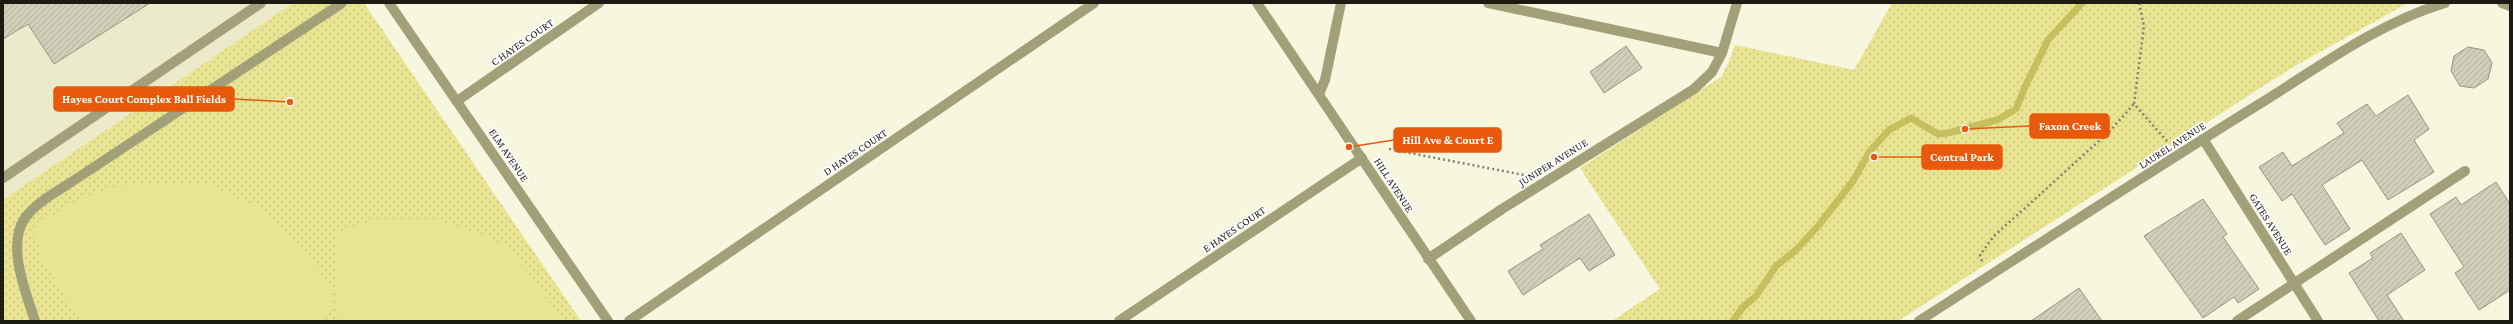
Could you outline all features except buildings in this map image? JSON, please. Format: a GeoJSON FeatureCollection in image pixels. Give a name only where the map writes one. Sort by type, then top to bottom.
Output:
{"type":"FeatureCollection","features":[{"type":"Feature","properties":{"kind":"street"},"geometry":{"type":"LineString","coordinates":[[3,178],[261,3]]}},
{"type":"Feature","properties":{"kind":"street"},"geometry":{"type":"LineString","coordinates":[[35,321],[17,260],[18,236],[24,218],[36,206],[342,3]]}},
{"type":"Feature","properties":{"kind":"street","name":"ELM AVENUE"},"geometry":{"type":"LineString","coordinates":[[389,3],[458,101],[608,321]]}},
{"type":"Feature","properties":{"kind":"street","name":"C HAYES COURT"},"geometry":{"type":"LineString","coordinates":[[458,101],[599,3]]}},
{"type":"Feature","properties":{"kind":"street","name":"D HAYES COURT"},"geometry":{"type":"LineString","coordinates":[[629,321],[1094,3]]}},
{"type":"Feature","properties":{"kind":"street","name":"HILL AVENUE"},"geometry":{"type":"LineString","coordinates":[[1257,3],[1362,158],[1428,260],[1471,321]]}},
{"type":"Feature","properties":{"kind":"street"},"geometry":{"type":"LineString","coordinates":[[1319,94],[1325,80],[1341,3]]}},
{"type":"Feature","properties":{"kind":"street"},"geometry":{"type":"LineString","coordinates":[[1488,3],[1722,53]]}},
{"type":"Feature","properties":{"kind":"street","name":"JUNIPER AVENUE"},"geometry":{"type":"LineString","coordinates":[[1428,260],[1548,180],[1694,89],[1712,72],[1722,53],[1737,3]]}},
{"type":"Feature","properties":{"kind":"street","name":"LAUREL AVENUE"},"geometry":{"type":"LineString","coordinates":[[1919,321],[2203,139],[2367,37],[2414,14],[2445,3]]}},
{"type":"Feature","properties":{"kind":"street"},"geometry":{"type":"LineString","coordinates":[[2502,3],[2510,6]]}},
{"type":"Feature","properties":{"kind":"street","name":"GATES AVENUE"},"geometry":{"type":"LineString","coordinates":[[2203,139],[2318,321]]}},
{"type":"Feature","properties":{"kind":"street","name":"E HAYES COURT"},"geometry":{"type":"LineString","coordinates":[[1119,321],[1362,158]]}},
{"type":"Feature","properties":{"kind":"street"},"geometry":{"type":"LineString","coordinates":[[2236,321],[2465,171]]}},
{"type":"Feature","properties":{"kind":"path"},"geometry":{"type":"LineString","coordinates":[[1988,277],[1980,255],[1994,236],[2109,132],[2134,104],[2144,26],[2139,3]]}},
{"type":"Feature","properties":{"kind":"path"},"geometry":{"type":"LineString","coordinates":[[2134,104],[2165,140],[2186,150]]}},
{"type":"Feature","properties":{"kind":"path"},"geometry":{"type":"LineString","coordinates":[[1389,148],[1548,180]]}},
{"type":"Feature","properties":{"kind":"shaded area"},"geometry":{"type":"Polygon","coordinates":[[[3,3],[293,3],[3,200],[3,3]]]}},
{"type":"Feature","properties":{"kind":"shaded area"},"geometry":{"type":"Polygon","coordinates":[[[293,3],[364,3],[581,321],[3,321],[3,200],[293,3]]]}},
{"type":"Feature","properties":{"kind":"shaded area"},"geometry":{"type":"Polygon","coordinates":[[[1892,3],[2408,3],[2293,67],[1898,321],[1612,321],[1660,289],[1580,168],[1721,77],[1729,62],[1735,45],[1854,70],[1892,3]]]}},
{"type":"Feature","properties":{"kind":"shaded area"},"geometry":{"type":"Polygon","coordinates":[[[205,183],[260,208],[307,252],[335,297],[324,321],[80,321],[42,259],[33,230],[65,207],[77,201],[116,187],[147,184],[205,183]]]}},
{"type":"Feature","properties":{"kind":"shaded area"},"geometry":{"type":"Polygon","coordinates":[[[376,220],[440,221],[481,234],[504,246],[527,271],[563,321],[338,321],[336,232],[376,220]]]}},
{"type":"Feature","properties":{"kind":"waterway"},"geometry":{"type":"LineString","coordinates":[[1733,321],[1743,307],[1756,296],[1776,266],[1796,250],[1819,225],[1853,181],[1870,151],[1889,130],[1911,118],[1938,134],[1948,133],[1997,120],[2016,109],[2048,40],[2082,3]]}},
{"type":"Feature","properties":{"kind":"place","name":"Hayes Court Complex Ball Fields"},"geometry":{"type":"Point","coordinates":[290,102]}},
{"type":"Feature","properties":{"kind":"place","name":"Faxon Creek"},"geometry":{"type":"Point","coordinates":[1965,129]}},
{"type":"Feature","properties":{"kind":"place","name":"Hill Ave & Court E"},"geometry":{"type":"Point","coordinates":[1349,147]}},
{"type":"Feature","properties":{"kind":"place","name":"Central Park"},"geometry":{"type":"Point","coordinates":[1874,157]}}]}
